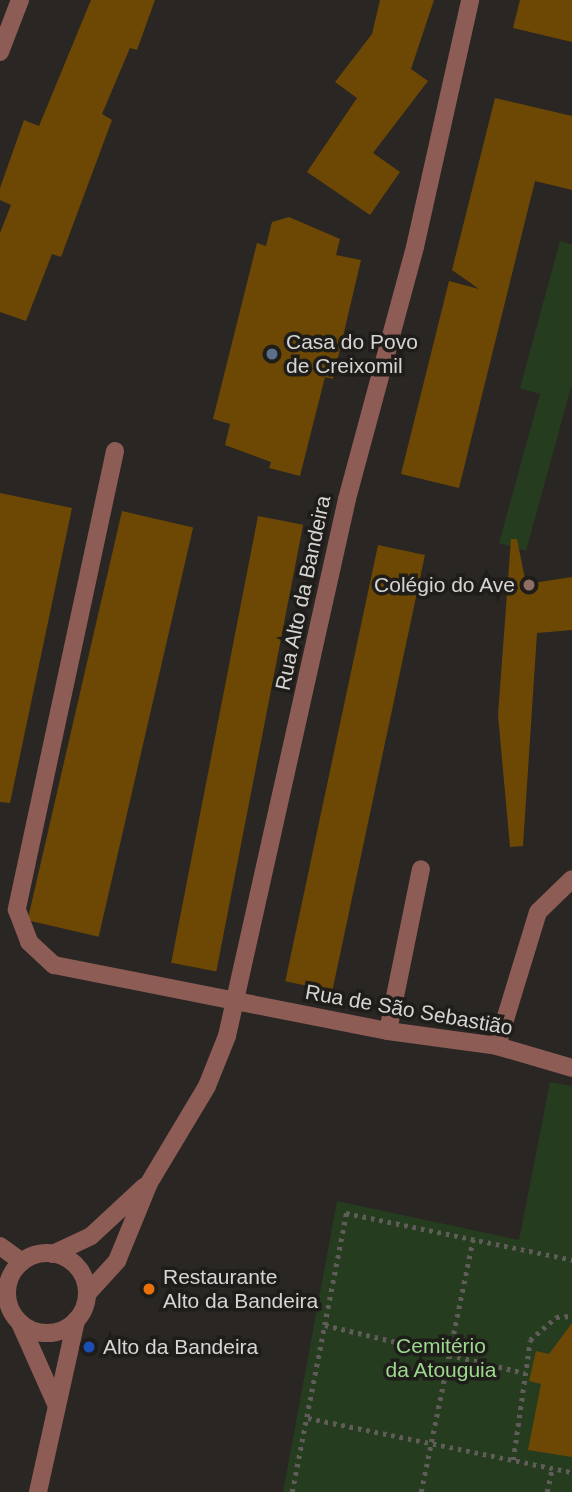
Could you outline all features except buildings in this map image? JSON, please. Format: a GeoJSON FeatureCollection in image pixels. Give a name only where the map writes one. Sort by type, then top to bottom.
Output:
{"type":"FeatureCollection","features":[{"type":"Feature","properties":{"kind":"street"},"geometry":{"type":"LineString","coordinates":[[0,51],[20,0]]}},
{"type":"Feature","properties":{"kind":"street","name":"Rua Alto da Bandeira"},"geometry":{"type":"LineString","coordinates":[[87,1294],[117,1261],[149,1182],[207,1086],[238,998],[347,499],[415,247],[470,0]]}},
{"type":"Feature","properties":{"kind":"street","name":"Rua de São Sebastião"},"geometry":{"type":"LineString","coordinates":[[115,451],[17,911],[29,942],[54,965],[238,998],[388,1031],[497,1046],[572,1068]]}},
{"type":"Feature","properties":{"kind":"street"},"geometry":{"type":"LineString","coordinates":[[388,1031],[421,869]]}},
{"type":"Feature","properties":{"kind":"street"},"geometry":{"type":"LineString","coordinates":[[497,1046],[538,912],[572,879]]}},
{"type":"Feature","properties":{"kind":"street","name":"Rua Alto da Bandeira"},"geometry":{"type":"LineString","coordinates":[[52,1254],[92,1236],[149,1182]]}},
{"type":"Feature","properties":{"kind":"street"},"geometry":{"type":"LineString","coordinates":[[0,1246],[22,1262]]}},
{"type":"Feature","properties":{"kind":"street"},"geometry":{"type":"LineString","coordinates":[[38,1492],[76,1320],[87,1294],[78,1268],[52,1254],[39,1254],[22,1262],[12,1272],[6,1292],[56,1404]]}},
{"type":"Feature","properties":{"kind":"street"},"geometry":{"type":"LineString","coordinates":[[20,1323],[50,1334],[76,1320]]}},
{"type":"Feature","properties":{"kind":"path"},"geometry":{"type":"LineString","coordinates":[[292,1492],[346,1213],[572,1261]]}},
{"type":"Feature","properties":{"kind":"path"},"geometry":{"type":"LineString","coordinates":[[421,1492],[473,1240]]}},
{"type":"Feature","properties":{"kind":"path"},"geometry":{"type":"LineString","coordinates":[[513,1460],[530,1340],[556,1317],[572,1316]]}},
{"type":"Feature","properties":{"kind":"path"},"geometry":{"type":"LineString","coordinates":[[325,1325],[525,1373]]}},
{"type":"Feature","properties":{"kind":"path"},"geometry":{"type":"LineString","coordinates":[[308,1418],[572,1472]]}},
{"type":"Feature","properties":{"kind":"path"},"geometry":{"type":"LineString","coordinates":[[547,1492],[552,1468]]}},
{"type":"Feature","properties":{"kind":"green space"},"geometry":{"type":"Polygon","coordinates":[[[560,241],[572,245],[572,384],[526,551],[499,543],[540,394],[520,388],[560,241]]]}},
{"type":"Feature","properties":{"kind":"green space","name":"Cemitério da Atouguia"},"geometry":{"type":"Polygon","coordinates":[[[550,1082],[572,1086],[572,1492],[283,1492],[337,1201],[519,1240],[550,1082]]]}},
{"type":"Feature","properties":{"kind":"place","name":"Casa do Povo de Creixomil"},"geometry":{"type":"Point","coordinates":[272,354]}},
{"type":"Feature","properties":{"kind":"place","name":"Colégio do Ave"},"geometry":{"type":"Point","coordinates":[529,585]}},
{"type":"Feature","properties":{"kind":"place","name":"Restaurante Alto da Bandeira"},"geometry":{"type":"Point","coordinates":[149,1289]}},
{"type":"Feature","properties":{"kind":"place","name":"Alto da Bandeira"},"geometry":{"type":"Point","coordinates":[89,1347]}}]}
